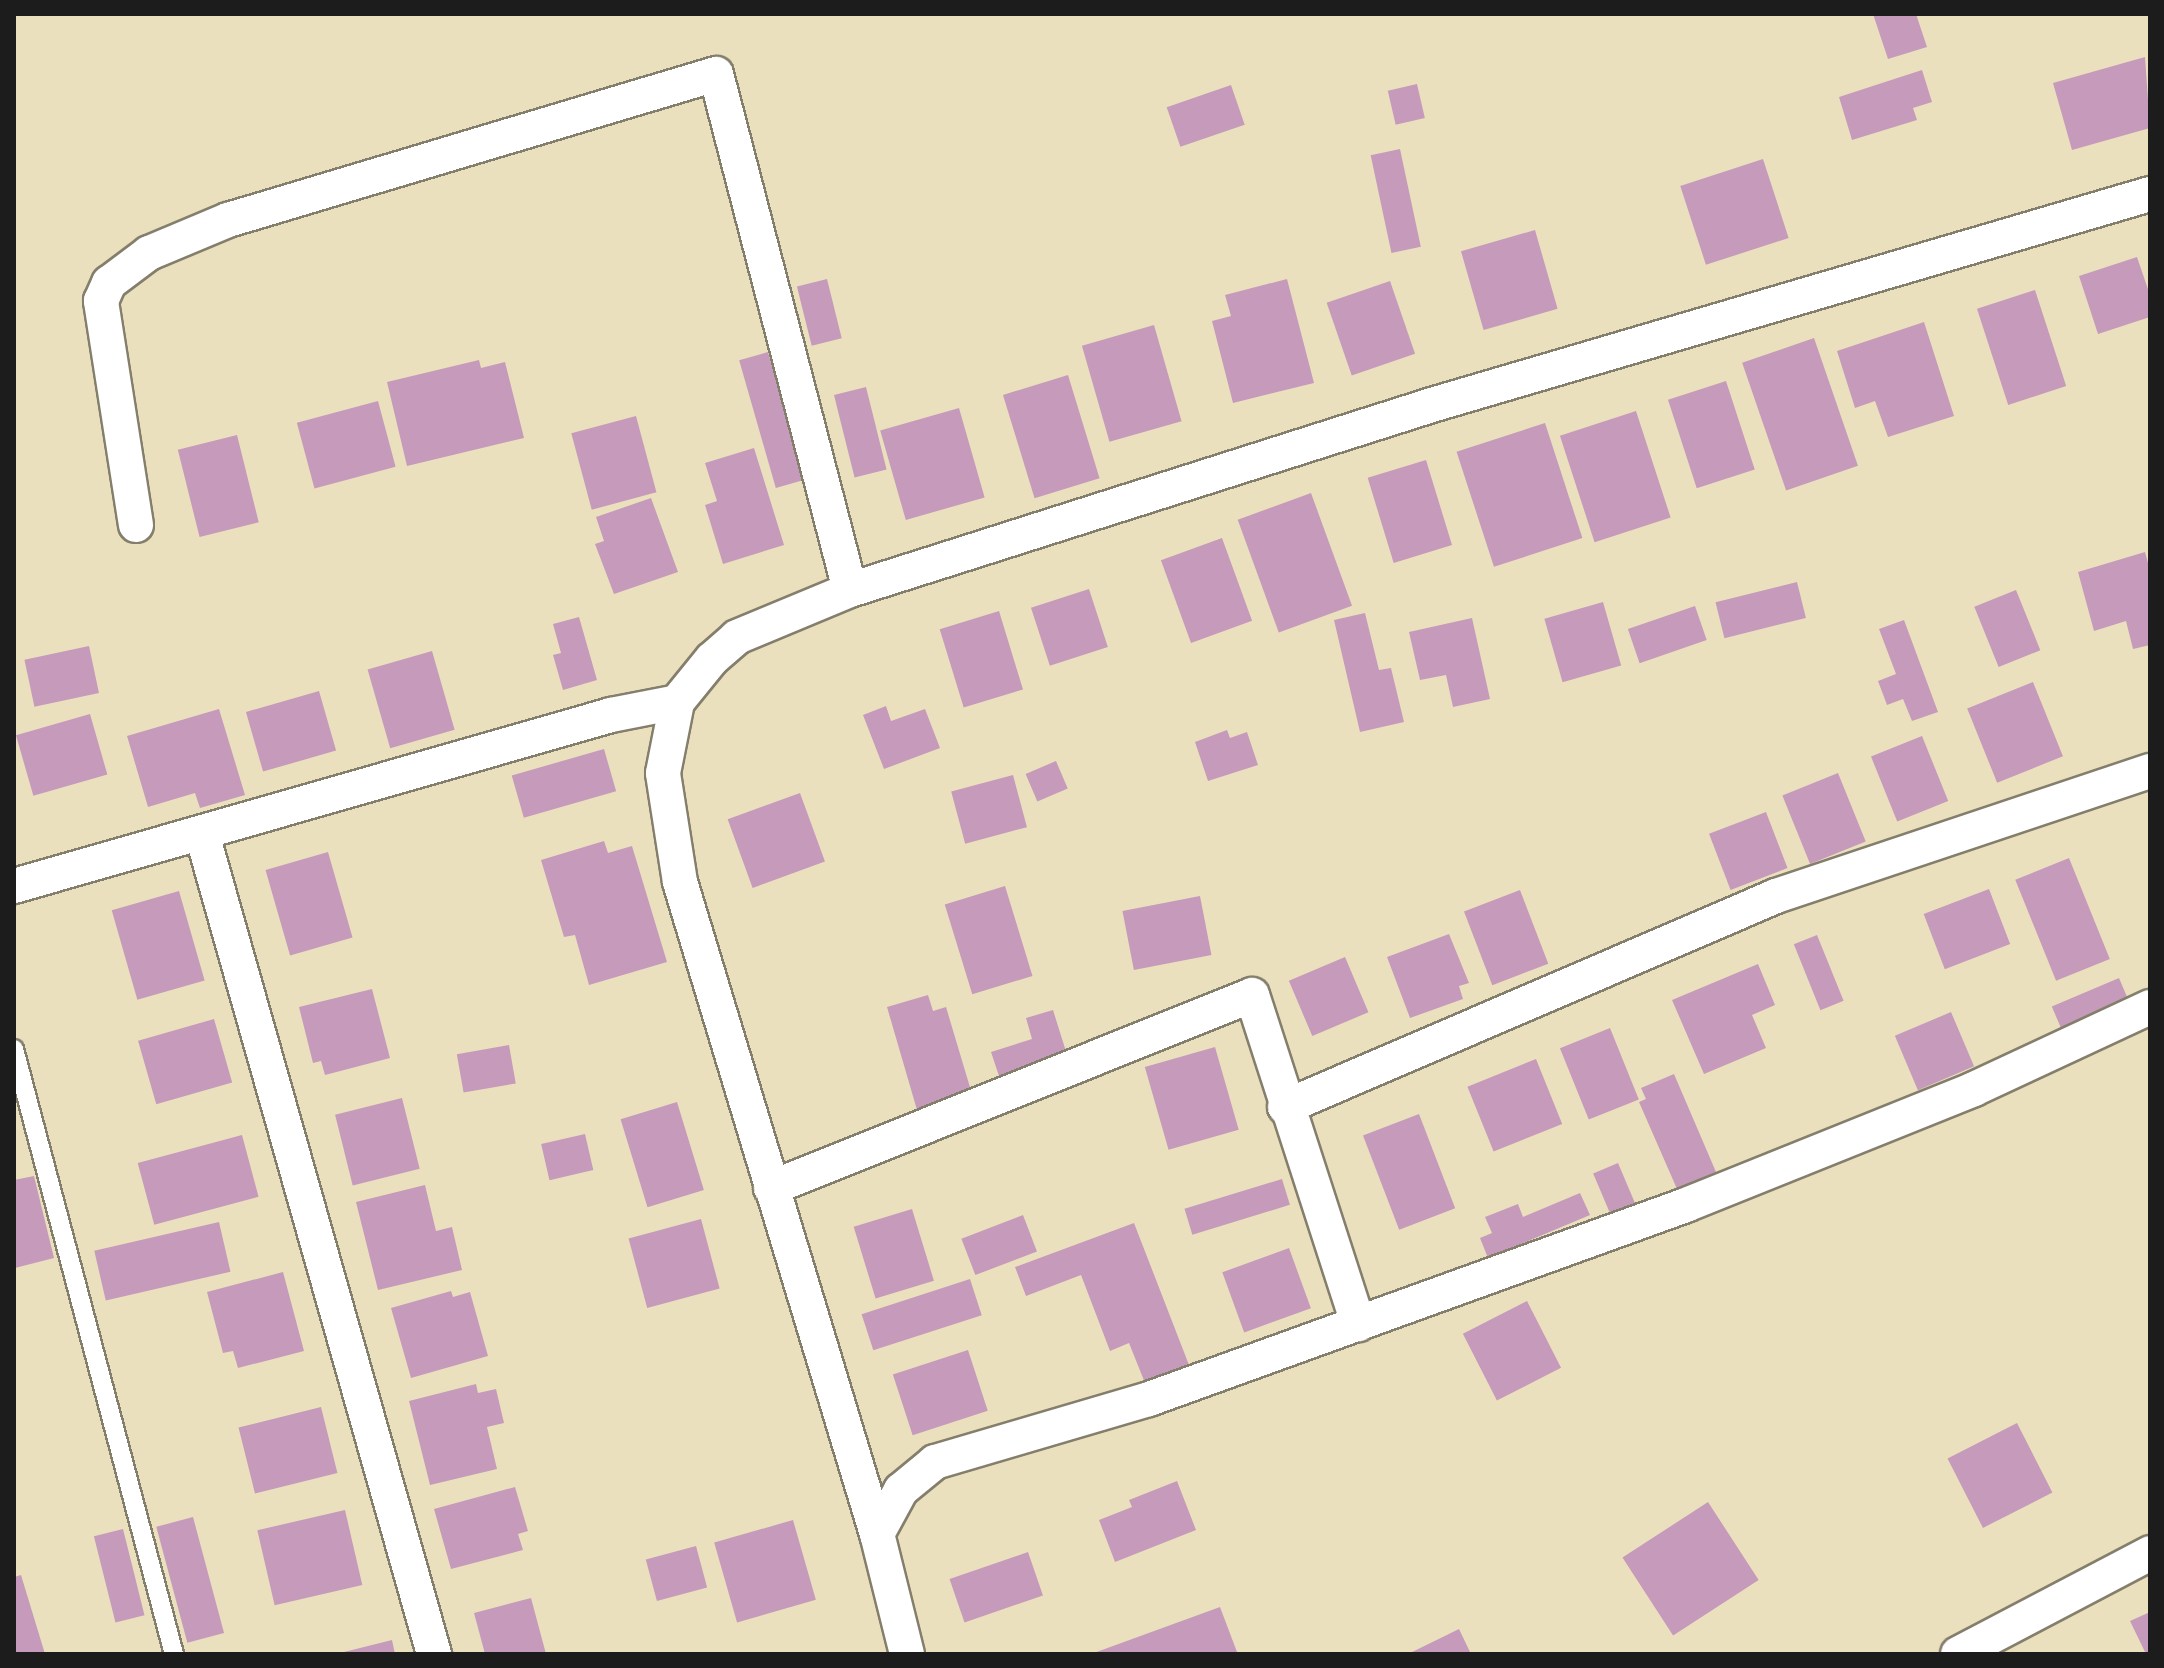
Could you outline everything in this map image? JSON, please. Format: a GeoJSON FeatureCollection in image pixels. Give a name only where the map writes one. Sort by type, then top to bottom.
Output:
{"type":"FeatureCollection","features":[{"type":"Feature","properties":{"kind":"street"},"geometry":{"type":"LineString","coordinates":[[136,525],[101,301],[109,283],[149,253],[228,220],[716,74],[850,590]]}},
{"type":"Feature","properties":{"kind":"street"},"geometry":{"type":"LineString","coordinates":[[897,1652],[877,1534],[680,882],[663,773],[677,702],[712,659],[737,637],[850,590],[1435,404],[2150,194]]}},
{"type":"Feature","properties":{"kind":"street"},"geometry":{"type":"LineString","coordinates":[[14,886],[611,715],[677,702]]}},
{"type":"Feature","properties":{"kind":"street"},"geometry":{"type":"LineString","coordinates":[[1285,1107],[1776,896],[2150,771]]}},
{"type":"Feature","properties":{"kind":"street"},"geometry":{"type":"LineString","coordinates":[[202,834],[434,1654]]}},
{"type":"Feature","properties":{"kind":"street"},"geometry":{"type":"LineString","coordinates":[[771,1188],[1252,995],[1285,1107],[1358,1324]]}},
{"type":"Feature","properties":{"kind":"street"},"geometry":{"type":"LineString","coordinates":[[877,1534],[901,1490],[935,1462],[1149,1399],[1686,1205],[1974,1089],[2150,1007]]}},
{"type":"Feature","properties":{"kind":"street"},"geometry":{"type":"LineString","coordinates":[[1958,1654],[2150,1553]]}},
{"type":"Feature","properties":{"kind":"lane"},"geometry":{"type":"LineString","coordinates":[[14,1049],[174,1654]]}},
{"type":"Feature","properties":{"kind":"building"},"geometry":{"type":"Polygon","coordinates":[[[1873,14],[1916,14],[1927,47],[1888,59],[1873,14]]]}},
{"type":"Feature","properties":{"kind":"building"},"geometry":{"type":"Polygon","coordinates":[[[2145,57],[2150,128],[2072,150],[2053,83],[2145,57]]]}},
{"type":"Feature","properties":{"kind":"building"},"geometry":{"type":"Polygon","coordinates":[[[1922,70],[1932,102],[1913,108],[1917,120],[1852,140],[1839,97],[1922,70]]]}},
{"type":"Feature","properties":{"kind":"building"},"geometry":{"type":"Polygon","coordinates":[[[1417,84],[1425,118],[1396,125],[1388,91],[1417,84]]]}},
{"type":"Feature","properties":{"kind":"building"},"geometry":{"type":"Polygon","coordinates":[[[1231,85],[1245,125],[1180,147],[1167,107],[1231,85]]]}},
{"type":"Feature","properties":{"kind":"building"},"geometry":{"type":"Polygon","coordinates":[[[1400,149],[1421,247],[1391,253],[1371,155],[1400,149]]]}},
{"type":"Feature","properties":{"kind":"building"},"geometry":{"type":"Polygon","coordinates":[[[1763,159],[1789,238],[1706,265],[1680,186],[1763,159]]]}},
{"type":"Feature","properties":{"kind":"building"},"geometry":{"type":"Polygon","coordinates":[[[1535,230],[1558,309],[1484,330],[1461,251],[1535,230]]]}},
{"type":"Feature","properties":{"kind":"building"},"geometry":{"type":"Polygon","coordinates":[[[2137,257],[2150,295],[2150,317],[2098,334],[2079,276],[2137,257]]]}},
{"type":"Feature","properties":{"kind":"building"},"geometry":{"type":"Polygon","coordinates":[[[827,279],[842,338],[812,346],[797,286],[827,279]]]}},
{"type":"Feature","properties":{"kind":"building"},"geometry":{"type":"Polygon","coordinates":[[[1287,279],[1314,383],[1233,403],[1212,321],[1231,316],[1225,295],[1287,279]]]}},
{"type":"Feature","properties":{"kind":"building"},"geometry":{"type":"Polygon","coordinates":[[[1390,281],[1415,354],[1352,376],[1327,303],[1390,281]]]}},
{"type":"Feature","properties":{"kind":"building"},"geometry":{"type":"Polygon","coordinates":[[[2035,290],[2066,386],[2008,405],[1977,309],[2035,290]]]}},
{"type":"Feature","properties":{"kind":"building"},"geometry":{"type":"Polygon","coordinates":[[[1924,322],[1954,416],[1888,437],[1875,401],[1855,408],[1837,351],[1924,322]]]}},
{"type":"Feature","properties":{"kind":"building"},"geometry":{"type":"Polygon","coordinates":[[[1154,325],[1182,421],[1109,442],[1082,346],[1154,325]]]}},
{"type":"Feature","properties":{"kind":"building"},"geometry":{"type":"Polygon","coordinates":[[[1814,338],[1858,466],[1786,490],[1742,363],[1814,338]]]}},
{"type":"Feature","properties":{"kind":"building"},"geometry":{"type":"Polygon","coordinates":[[[768,352],[805,480],[776,488],[739,360],[768,352]]]}},
{"type":"Feature","properties":{"kind":"building"},"geometry":{"type":"Polygon","coordinates":[[[479,360],[481,368],[505,362],[524,438],[407,466],[387,382],[479,360]]]}},
{"type":"Feature","properties":{"kind":"building"},"geometry":{"type":"Polygon","coordinates":[[[1068,375],[1100,478],[1035,498],[1003,395],[1068,375]]]}},
{"type":"Feature","properties":{"kind":"building"},"geometry":{"type":"Polygon","coordinates":[[[1726,381],[1755,469],[1697,488],[1668,400],[1726,381]]]}},
{"type":"Feature","properties":{"kind":"building"},"geometry":{"type":"Polygon","coordinates":[[[866,387],[887,469],[855,477],[834,395],[866,387]]]}},
{"type":"Feature","properties":{"kind":"building"},"geometry":{"type":"Polygon","coordinates":[[[378,401],[396,467],[314,488],[297,423],[378,401]]]}},
{"type":"Feature","properties":{"kind":"building"},"geometry":{"type":"Polygon","coordinates":[[[959,408],[985,497],[906,520],[880,431],[959,408]]]}},
{"type":"Feature","properties":{"kind":"building"},"geometry":{"type":"Polygon","coordinates":[[[1636,411],[1671,518],[1595,542],[1560,436],[1636,411]]]}},
{"type":"Feature","properties":{"kind":"building"},"geometry":{"type":"Polygon","coordinates":[[[636,416],[656,492],[592,510],[571,433],[636,416]]]}},
{"type":"Feature","properties":{"kind":"building"},"geometry":{"type":"Polygon","coordinates":[[[1545,423],[1582,538],[1494,567],[1457,452],[1545,423]]]}},
{"type":"Feature","properties":{"kind":"building"},"geometry":{"type":"Polygon","coordinates":[[[237,435],[259,522],[200,537],[178,450],[237,435]]]}},
{"type":"Feature","properties":{"kind":"building"},"geometry":{"type":"Polygon","coordinates":[[[754,448],[784,545],[723,564],[705,505],[717,501],[705,463],[754,448]]]}},
{"type":"Feature","properties":{"kind":"building"},"geometry":{"type":"Polygon","coordinates":[[[1426,460],[1452,545],[1394,563],[1368,478],[1426,460]]]}},
{"type":"Feature","properties":{"kind":"building"},"geometry":{"type":"Polygon","coordinates":[[[1311,493],[1352,606],[1279,632],[1238,520],[1311,493]]]}},
{"type":"Feature","properties":{"kind":"building"},"geometry":{"type":"Polygon","coordinates":[[[651,498],[678,572],[614,594],[595,544],[604,541],[596,517],[651,498]]]}},
{"type":"Feature","properties":{"kind":"building"},"geometry":{"type":"Polygon","coordinates":[[[1222,538],[1252,621],[1191,643],[1161,560],[1222,538]]]}},
{"type":"Feature","properties":{"kind":"building"},"geometry":{"type":"Polygon","coordinates":[[[2145,552],[2150,570],[2150,645],[2133,649],[2126,621],[2094,631],[2078,572],[2145,552]]]}},
{"type":"Feature","properties":{"kind":"building"},"geometry":{"type":"Polygon","coordinates":[[[1797,582],[1806,618],[1724,638],[1715,602],[1797,582]]]}},
{"type":"Feature","properties":{"kind":"building"},"geometry":{"type":"Polygon","coordinates":[[[1089,589],[1108,647],[1050,666],[1031,608],[1089,589]]]}},
{"type":"Feature","properties":{"kind":"building"},"geometry":{"type":"Polygon","coordinates":[[[2016,590],[2040,650],[1999,667],[1974,607],[2016,590]]]}},
{"type":"Feature","properties":{"kind":"building"},"geometry":{"type":"Polygon","coordinates":[[[1603,602],[1621,665],[1563,682],[1544,619],[1603,602]]]}},
{"type":"Feature","properties":{"kind":"building"},"geometry":{"type":"Polygon","coordinates":[[[1695,606],[1707,640],[1640,663],[1628,629],[1695,606]]]}},
{"type":"Feature","properties":{"kind":"building"},"geometry":{"type":"Polygon","coordinates":[[[999,611],[1023,689],[964,708],[940,629],[999,611]]]}},
{"type":"Feature","properties":{"kind":"building"},"geometry":{"type":"Polygon","coordinates":[[[1365,613],[1379,670],[1391,668],[1404,722],[1360,732],[1334,620],[1365,613]]]}},
{"type":"Feature","properties":{"kind":"building"},"geometry":{"type":"Polygon","coordinates":[[[579,617],[597,680],[563,690],[553,655],[561,653],[553,624],[579,617]]]}},
{"type":"Feature","properties":{"kind":"building"},"geometry":{"type":"Polygon","coordinates":[[[1472,618],[1490,699],[1453,707],[1446,675],[1420,680],[1409,632],[1472,618]]]}},
{"type":"Feature","properties":{"kind":"building"},"geometry":{"type":"Polygon","coordinates":[[[1904,620],[1938,712],[1912,721],[1903,699],[1887,705],[1878,681],[1896,674],[1879,629],[1904,620]]]}},
{"type":"Feature","properties":{"kind":"building"},"geometry":{"type":"Polygon","coordinates":[[[89,646],[99,693],[34,707],[24,660],[89,646]]]}},
{"type":"Feature","properties":{"kind":"building"},"geometry":{"type":"Polygon","coordinates":[[[432,651],[455,730],[390,748],[368,669],[432,651]]]}},
{"type":"Feature","properties":{"kind":"building"},"geometry":{"type":"Polygon","coordinates":[[[2033,682],[2063,756],[1997,783],[1967,709],[2033,682]]]}},
{"type":"Feature","properties":{"kind":"building"},"geometry":{"type":"Polygon","coordinates":[[[319,691],[336,751],[263,772],[246,712],[319,691]]]}},
{"type":"Feature","properties":{"kind":"building"},"geometry":{"type":"Polygon","coordinates":[[[886,706],[891,721],[925,709],[940,748],[884,769],[863,715],[886,706]]]}},
{"type":"Feature","properties":{"kind":"building"},"geometry":{"type":"Polygon","coordinates":[[[219,709],[245,795],[200,808],[195,793],[148,807],[127,736],[219,709]]]}},
{"type":"Feature","properties":{"kind":"building"},"geometry":{"type":"Polygon","coordinates":[[[90,714],[107,775],[33,796],[16,735],[90,714]]]}},
{"type":"Feature","properties":{"kind":"building"},"geometry":{"type":"Polygon","coordinates":[[[1227,730],[1230,738],[1247,732],[1258,765],[1208,781],[1195,742],[1227,730]]]}},
{"type":"Feature","properties":{"kind":"building"},"geometry":{"type":"Polygon","coordinates":[[[1922,736],[1948,801],[1897,822],[1871,757],[1922,736]]]}},
{"type":"Feature","properties":{"kind":"building"},"geometry":{"type":"Polygon","coordinates":[[[604,749],[616,791],[524,818],[512,775],[604,749]]]}},
{"type":"Feature","properties":{"kind":"building"},"geometry":{"type":"Polygon","coordinates":[[[1056,761],[1068,789],[1037,802],[1026,774],[1056,761]]]}},
{"type":"Feature","properties":{"kind":"building"},"geometry":{"type":"Polygon","coordinates":[[[1838,773],[1866,842],[1810,864],[1782,795],[1838,773]]]}},
{"type":"Feature","properties":{"kind":"building"},"geometry":{"type":"Polygon","coordinates":[[[1013,775],[1027,827],[965,844],[951,792],[1013,775]]]}},
{"type":"Feature","properties":{"kind":"building"},"geometry":{"type":"Polygon","coordinates":[[[800,793],[825,862],[753,888],[728,819],[800,793]]]}},
{"type":"Feature","properties":{"kind":"building"},"geometry":{"type":"Polygon","coordinates":[[[1766,812],[1788,868],[1731,890],[1709,834],[1766,812]]]}},
{"type":"Feature","properties":{"kind":"building"},"geometry":{"type":"Polygon","coordinates":[[[604,841],[608,853],[632,846],[667,962],[589,985],[575,935],[564,937],[541,860],[604,841]]]}},
{"type":"Feature","properties":{"kind":"building"},"geometry":{"type":"Polygon","coordinates":[[[328,852],[353,938],[290,955],[266,870],[328,852]]]}},
{"type":"Feature","properties":{"kind":"building"},"geometry":{"type":"Polygon","coordinates":[[[2069,858],[2110,959],[2056,981],[2015,880],[2069,858]]]}},
{"type":"Feature","properties":{"kind":"building"},"geometry":{"type":"Polygon","coordinates":[[[1005,886],[1032,976],[972,994],[945,904],[1005,886]]]}},
{"type":"Feature","properties":{"kind":"building"},"geometry":{"type":"Polygon","coordinates":[[[1989,889],[2010,944],[1945,969],[1924,914],[1989,889]]]}},
{"type":"Feature","properties":{"kind":"building"},"geometry":{"type":"Polygon","coordinates":[[[1520,890],[1548,964],[1492,985],[1464,912],[1520,890]]]}},
{"type":"Feature","properties":{"kind":"building"},"geometry":{"type":"Polygon","coordinates":[[[179,891],[205,980],[137,1000],[112,910],[179,891]]]}},
{"type":"Feature","properties":{"kind":"building"},"geometry":{"type":"Polygon","coordinates":[[[1200,896],[1211,955],[1134,970],[1122,911],[1200,896]]]}},
{"type":"Feature","properties":{"kind":"building"},"geometry":{"type":"Polygon","coordinates":[[[1449,934],[1469,983],[1459,986],[1463,999],[1410,1018],[1387,957],[1449,934]]]}},
{"type":"Feature","properties":{"kind":"building"},"geometry":{"type":"Polygon","coordinates":[[[1817,935],[1844,1001],[1820,1010],[1794,944],[1817,935]]]}},
{"type":"Feature","properties":{"kind":"building"},"geometry":{"type":"Polygon","coordinates":[[[1345,957],[1368,1012],[1312,1036],[1289,981],[1345,957]]]}},
{"type":"Feature","properties":{"kind":"building"},"geometry":{"type":"Polygon","coordinates":[[[1758,964],[1775,1005],[1752,1015],[1766,1048],[1704,1074],[1672,1000],[1758,964]]]}},
{"type":"Feature","properties":{"kind":"building"},"geometry":{"type":"Polygon","coordinates":[[[2119,978],[2130,1004],[2063,1032],[2052,1007],[2119,978]]]}},
{"type":"Feature","properties":{"kind":"building"},"geometry":{"type":"Polygon","coordinates":[[[372,989],[390,1058],[325,1075],[321,1061],[313,1063],[299,1007],[372,989]]]}},
{"type":"Feature","properties":{"kind":"building"},"geometry":{"type":"Polygon","coordinates":[[[928,995],[933,1011],[946,1007],[972,1094],[917,1110],[887,1007],[928,995]]]}},
{"type":"Feature","properties":{"kind":"building"},"geometry":{"type":"Polygon","coordinates":[[[1053,1010],[1069,1061],[1001,1082],[991,1052],[1032,1039],[1026,1018],[1053,1010]]]}},
{"type":"Feature","properties":{"kind":"building"},"geometry":{"type":"Polygon","coordinates":[[[1951,1012],[1974,1066],[1918,1090],[1895,1036],[1951,1012]]]}},
{"type":"Feature","properties":{"kind":"building"},"geometry":{"type":"Polygon","coordinates":[[[214,1019],[232,1082],[156,1104],[138,1041],[214,1019]]]}},
{"type":"Feature","properties":{"kind":"building"},"geometry":{"type":"Polygon","coordinates":[[[1610,1028],[1639,1099],[1589,1120],[1560,1048],[1610,1028]]]}},
{"type":"Feature","properties":{"kind":"building"},"geometry":{"type":"Polygon","coordinates":[[[509,1045],[516,1083],[464,1093],[457,1054],[509,1045]]]}},
{"type":"Feature","properties":{"kind":"building"},"geometry":{"type":"Polygon","coordinates":[[[1215,1047],[1239,1130],[1169,1150],[1145,1067],[1215,1047]]]}},
{"type":"Feature","properties":{"kind":"building"},"geometry":{"type":"Polygon","coordinates":[[[1536,1059],[1562,1124],[1494,1152],[1467,1087],[1536,1059]]]}},
{"type":"Feature","properties":{"kind":"building"},"geometry":{"type":"Polygon","coordinates":[[[1674,1074],[1716,1172],[1677,1189],[1639,1102],[1646,1099],[1641,1088],[1674,1074]]]}},
{"type":"Feature","properties":{"kind":"building"},"geometry":{"type":"Polygon","coordinates":[[[402,1098],[420,1169],[353,1186],[335,1115],[402,1098]]]}},
{"type":"Feature","properties":{"kind":"building"},"geometry":{"type":"Polygon","coordinates":[[[677,1102],[704,1190],[647,1207],[621,1119],[677,1102]]]}},
{"type":"Feature","properties":{"kind":"building"},"geometry":{"type":"Polygon","coordinates":[[[1419,1114],[1455,1208],[1399,1230],[1363,1136],[1419,1114]]]}},
{"type":"Feature","properties":{"kind":"building"},"geometry":{"type":"Polygon","coordinates":[[[585,1134],[593,1170],[549,1180],[541,1144],[585,1134]]]}},
{"type":"Feature","properties":{"kind":"building"},"geometry":{"type":"Polygon","coordinates":[[[242,1135],[259,1197],[154,1225],[138,1163],[242,1135]]]}},
{"type":"Feature","properties":{"kind":"building"},"geometry":{"type":"Polygon","coordinates":[[[1618,1163],[1635,1204],[1610,1214],[1593,1174],[1618,1163]]]}},
{"type":"Feature","properties":{"kind":"building"},"geometry":{"type":"Polygon","coordinates":[[[34,1176],[54,1258],[15,1268],[14,1180],[34,1176]]]}},
{"type":"Feature","properties":{"kind":"building"},"geometry":{"type":"Polygon","coordinates":[[[1282,1179],[1290,1205],[1192,1235],[1184,1209],[1282,1179]]]}},
{"type":"Feature","properties":{"kind":"building"},"geometry":{"type":"Polygon","coordinates":[[[425,1185],[436,1231],[452,1227],[462,1270],[378,1290],[356,1202],[425,1185]]]}},
{"type":"Feature","properties":{"kind":"building"},"geometry":{"type":"Polygon","coordinates":[[[1580,1193],[1590,1215],[1488,1258],[1480,1238],[1492,1233],[1485,1217],[1518,1204],[1523,1217],[1580,1193]]]}},
{"type":"Feature","properties":{"kind":"building"},"geometry":{"type":"Polygon","coordinates":[[[912,1209],[934,1281],[876,1299],[854,1227],[912,1209]]]}},
{"type":"Feature","properties":{"kind":"building"},"geometry":{"type":"Polygon","coordinates":[[[1023,1215],[1037,1251],[975,1275],[961,1239],[1023,1215]]]}},
{"type":"Feature","properties":{"kind":"building"},"geometry":{"type":"Polygon","coordinates":[[[701,1219],[720,1289],[647,1308],[629,1238],[701,1219]]]}},
{"type":"Feature","properties":{"kind":"building"},"geometry":{"type":"Polygon","coordinates":[[[219,1222],[230,1272],[106,1300],[94,1251],[219,1222]]]}},
{"type":"Feature","properties":{"kind":"building"},"geometry":{"type":"Polygon","coordinates":[[[1134,1223],[1189,1365],[1145,1383],[1129,1343],[1110,1351],[1081,1275],[1026,1296],[1015,1267],[1134,1223]]]}},
{"type":"Feature","properties":{"kind":"building"},"geometry":{"type":"Polygon","coordinates":[[[1289,1248],[1311,1308],[1244,1332],[1222,1272],[1289,1248]]]}},
{"type":"Feature","properties":{"kind":"building"},"geometry":{"type":"Polygon","coordinates":[[[283,1272],[304,1351],[238,1368],[233,1351],[223,1353],[207,1292],[283,1272]]]}},
{"type":"Feature","properties":{"kind":"building"},"geometry":{"type":"Polygon","coordinates":[[[970,1279],[982,1315],[873,1350],[862,1314],[970,1279]]]}},
{"type":"Feature","properties":{"kind":"building"},"geometry":{"type":"Polygon","coordinates":[[[451,1291],[453,1297],[470,1292],[488,1356],[411,1378],[391,1308],[451,1291]]]}},
{"type":"Feature","properties":{"kind":"building"},"geometry":{"type":"Polygon","coordinates":[[[1527,1301],[1561,1368],[1497,1401],[1463,1334],[1527,1301]]]}},
{"type":"Feature","properties":{"kind":"building"},"geometry":{"type":"Polygon","coordinates":[[[968,1350],[988,1411],[913,1435],[893,1374],[968,1350]]]}},
{"type":"Feature","properties":{"kind":"building"},"geometry":{"type":"Polygon","coordinates":[[[476,1384],[478,1393],[496,1389],[504,1423],[487,1427],[497,1469],[430,1485],[409,1401],[476,1384]]]}},
{"type":"Feature","properties":{"kind":"building"},"geometry":{"type":"Polygon","coordinates":[[[321,1407],[337,1473],[255,1494],[239,1428],[321,1407]]]}},
{"type":"Feature","properties":{"kind":"building"},"geometry":{"type":"Polygon","coordinates":[[[2017,1423],[2052,1492],[1983,1528],[1948,1458],[2017,1423]]]}},
{"type":"Feature","properties":{"kind":"building"},"geometry":{"type":"Polygon","coordinates":[[[1177,1481],[1196,1530],[1115,1562],[1099,1520],[1132,1507],[1129,1500],[1177,1481]]]}},
{"type":"Feature","properties":{"kind":"building"},"geometry":{"type":"Polygon","coordinates":[[[515,1487],[528,1531],[518,1534],[523,1550],[451,1569],[434,1509],[515,1487]]]}},
{"type":"Feature","properties":{"kind":"building"},"geometry":{"type":"Polygon","coordinates":[[[1708,1502],[1759,1580],[1673,1636],[1622,1558],[1708,1502]]]}},
{"type":"Feature","properties":{"kind":"building"},"geometry":{"type":"Polygon","coordinates":[[[345,1510],[362,1585],[275,1605],[257,1530],[345,1510]]]}},
{"type":"Feature","properties":{"kind":"building"},"geometry":{"type":"Polygon","coordinates":[[[193,1517],[224,1633],[187,1643],[156,1527],[193,1517]]]}},
{"type":"Feature","properties":{"kind":"building"},"geometry":{"type":"Polygon","coordinates":[[[793,1520],[816,1600],[737,1622],[714,1543],[793,1520]]]}},
{"type":"Feature","properties":{"kind":"building"},"geometry":{"type":"Polygon","coordinates":[[[123,1529],[145,1615],[115,1623],[94,1536],[123,1529]]]}},
{"type":"Feature","properties":{"kind":"building"},"geometry":{"type":"Polygon","coordinates":[[[696,1546],[707,1588],[657,1601],[646,1559],[696,1546]]]}},
{"type":"Feature","properties":{"kind":"building"},"geometry":{"type":"Polygon","coordinates":[[[1028,1552],[1043,1595],[964,1623],[950,1579],[1028,1552]]]}},
{"type":"Feature","properties":{"kind":"building"},"geometry":{"type":"Polygon","coordinates":[[[21,1575],[45,1654],[14,1654],[14,1577],[21,1575]]]}},
{"type":"Feature","properties":{"kind":"building"},"geometry":{"type":"Polygon","coordinates":[[[531,1598],[546,1654],[485,1654],[474,1613],[531,1598]]]}},
{"type":"Feature","properties":{"kind":"building"},"geometry":{"type":"Polygon","coordinates":[[[1220,1607],[1237,1652],[1091,1654],[1220,1607]]]}},
{"type":"Feature","properties":{"kind":"building"},"geometry":{"type":"Polygon","coordinates":[[[2150,1612],[2150,1654],[2146,1654],[2130,1621],[2150,1612]]]}},
{"type":"Feature","properties":{"kind":"building"},"geometry":{"type":"Polygon","coordinates":[[[1459,1629],[1471,1654],[1408,1654],[1459,1629]]]}},
{"type":"Feature","properties":{"kind":"building"},"geometry":{"type":"Polygon","coordinates":[[[392,1640],[395,1654],[340,1654],[340,1653],[392,1640]]]}}]}
